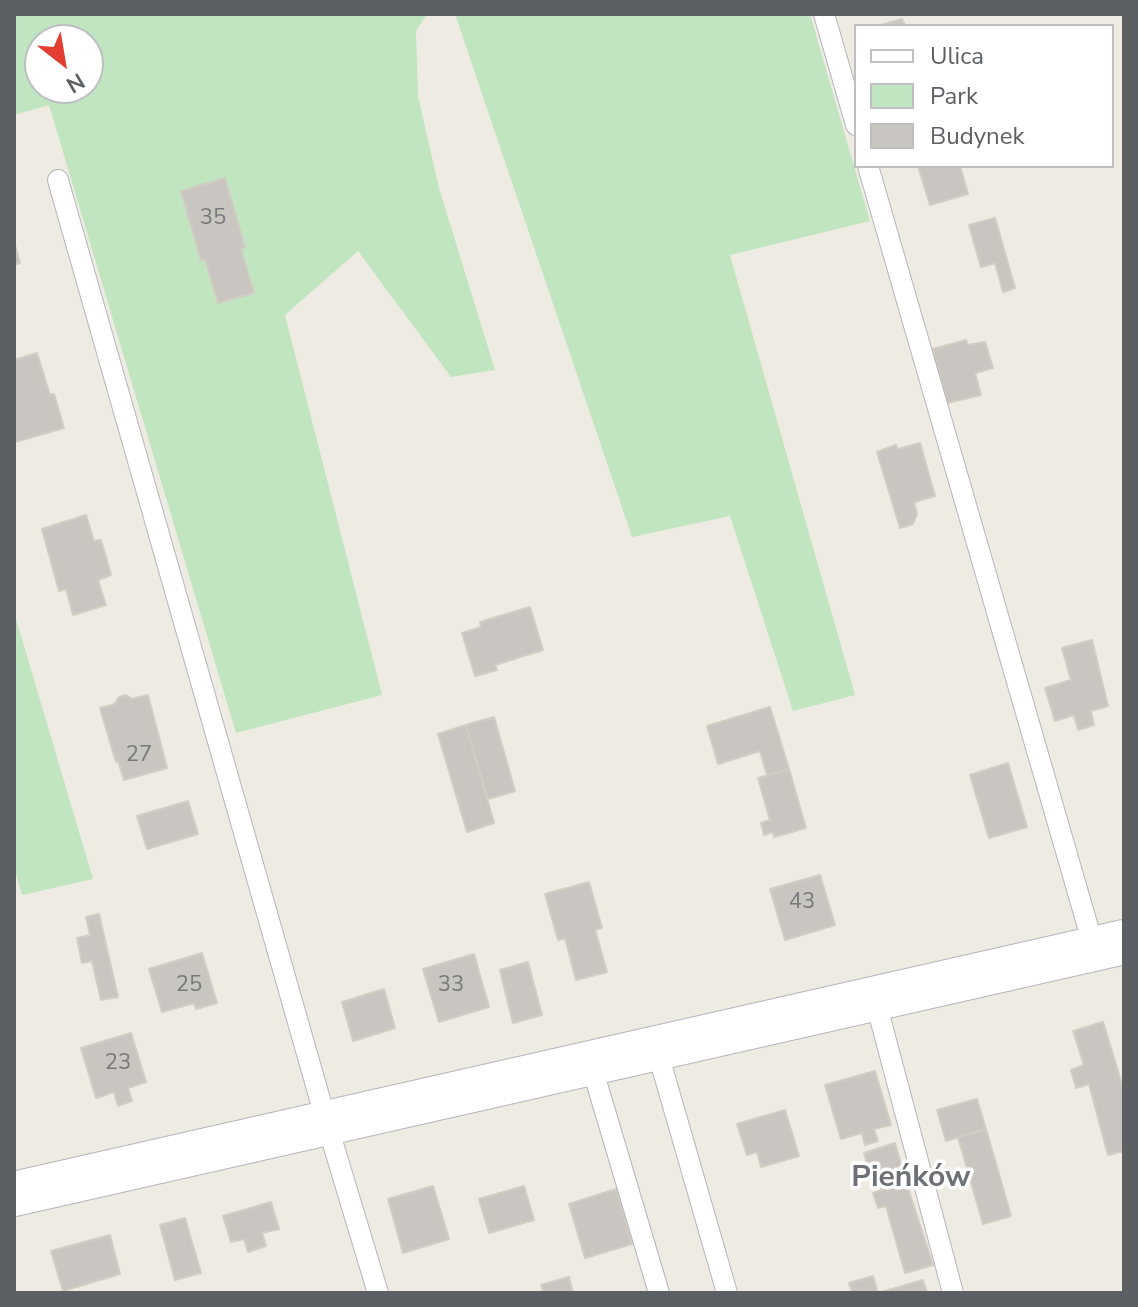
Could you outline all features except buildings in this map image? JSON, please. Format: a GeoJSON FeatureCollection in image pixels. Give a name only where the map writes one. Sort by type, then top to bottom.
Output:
{"type":"FeatureCollection","features":[{"type":"Feature","properties":{"kind":"street"},"geometry":{"type":"LineString","coordinates":[[14,1194],[1109,945]]}},
{"type":"Feature","properties":{"kind":"lane"},"geometry":{"type":"LineString","coordinates":[[824,14],[854,118]]}},
{"type":"Feature","properties":{"kind":"lane"},"geometry":{"type":"LineString","coordinates":[[869,168],[1109,945]]}},
{"type":"Feature","properties":{"kind":"lane"},"geometry":{"type":"LineString","coordinates":[[58,180],[378,1293]]}},
{"type":"Feature","properties":{"kind":"lane"},"geometry":{"type":"LineString","coordinates":[[875,999],[953,1293]]}},
{"type":"Feature","properties":{"kind":"lane"},"geometry":{"type":"LineString","coordinates":[[657,1050],[727,1293]]}},
{"type":"Feature","properties":{"kind":"lane"},"geometry":{"type":"LineString","coordinates":[[591,1064],[659,1293]]}},
{"type":"Feature","properties":{"kind":"green space"},"geometry":{"type":"Polygon","coordinates":[[[14,14],[427,14],[416,31],[418,96],[439,188],[495,370],[451,377],[358,251],[285,315],[382,695],[236,733],[49,105],[14,115],[14,14]]]}},
{"type":"Feature","properties":{"kind":"green space"},"geometry":{"type":"Polygon","coordinates":[[[455,14],[810,14],[870,221],[730,255],[855,695],[793,711],[730,516],[632,537],[455,14]]]}},
{"type":"Feature","properties":{"kind":"green space"},"geometry":{"type":"Polygon","coordinates":[[[14,612],[93,879],[22,895],[14,867],[14,612]]]}},
{"type":"Feature","properties":{"kind":"district","name":"Pieńków"},"geometry":{"type":"Point","coordinates":[911,1179]}}]}
